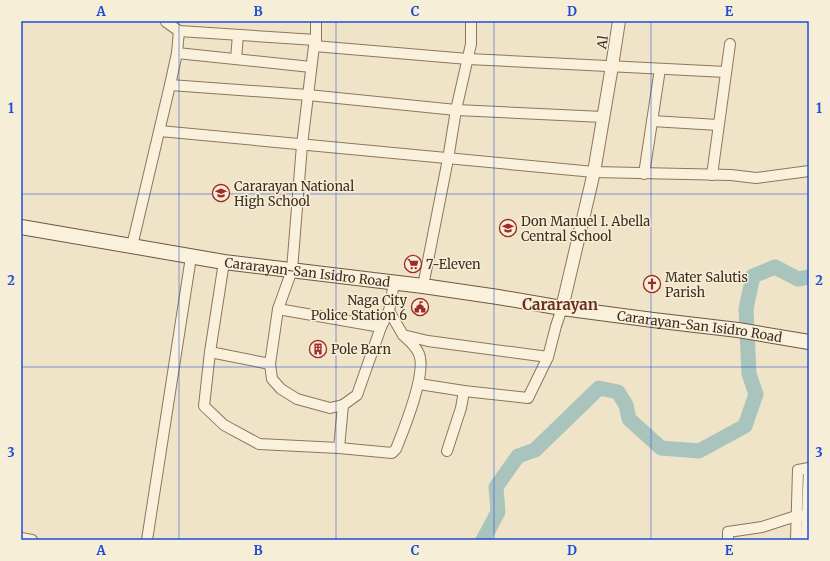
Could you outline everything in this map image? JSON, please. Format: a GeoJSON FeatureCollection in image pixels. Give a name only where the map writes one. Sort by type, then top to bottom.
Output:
{"type":"FeatureCollection","features":[{"type":"Feature","properties":{"kind":"main road","name":"Cararayan-San Isidro Road"},"geometry":{"type":"LineString","coordinates":[[21,227],[224,262],[498,296],[562,308],[738,330],[809,342]]}},
{"type":"Feature","properties":{"kind":"street"},"geometry":{"type":"LineString","coordinates":[[316,21],[315,43],[302,145],[292,270],[278,309],[270,364],[272,380],[281,390],[297,399],[330,408],[342,405],[357,395],[381,326],[389,311],[394,283]]}},
{"type":"Feature","properties":{"kind":"street"},"geometry":{"type":"LineString","coordinates":[[423,286],[456,110],[471,44],[471,21]]}},
{"type":"Feature","properties":{"kind":"street","name":"Al"},"geometry":{"type":"LineString","coordinates":[[562,308],[594,172],[619,21]]}},
{"type":"Feature","properties":{"kind":"street"},"geometry":{"type":"LineString","coordinates":[[166,22],[179,31],[238,35],[468,59],[726,72]]}},
{"type":"Feature","properties":{"kind":"street"},"geometry":{"type":"LineString","coordinates":[[132,246],[160,131],[177,53],[179,31]]}},
{"type":"Feature","properties":{"kind":"street"},"geometry":{"type":"LineString","coordinates":[[236,59],[238,35]]}},
{"type":"Feature","properties":{"kind":"street"},"geometry":{"type":"LineString","coordinates":[[712,175],[730,44]]}},
{"type":"Feature","properties":{"kind":"street"},"geometry":{"type":"LineString","coordinates":[[177,53],[311,67]]}},
{"type":"Feature","properties":{"kind":"street"},"geometry":{"type":"LineString","coordinates":[[644,174],[660,69]]}},
{"type":"Feature","properties":{"kind":"street"},"geometry":{"type":"LineString","coordinates":[[170,85],[308,95],[456,110],[603,116]]}},
{"type":"Feature","properties":{"kind":"street"},"geometry":{"type":"LineString","coordinates":[[652,121],[718,125]]}},
{"type":"Feature","properties":{"kind":"street"},"geometry":{"type":"LineString","coordinates":[[160,131],[594,172],[732,175],[756,178],[809,171]]}},
{"type":"Feature","properties":{"kind":"street"},"geometry":{"type":"LineString","coordinates":[[147,540],[191,256]]}},
{"type":"Feature","properties":{"kind":"street"},"geometry":{"type":"LineString","coordinates":[[224,262],[210,352],[204,406],[224,425],[258,444],[339,448],[392,453],[396,449],[419,384],[421,365],[419,354],[412,343],[403,335],[389,311]]}},
{"type":"Feature","properties":{"kind":"street"},"geometry":{"type":"LineString","coordinates":[[419,384],[464,391],[528,398],[548,357],[562,308]]}},
{"type":"Feature","properties":{"kind":"street"},"geometry":{"type":"LineString","coordinates":[[278,309],[381,326]]}},
{"type":"Feature","properties":{"kind":"street"},"geometry":{"type":"LineString","coordinates":[[403,335],[428,341],[548,357]]}},
{"type":"Feature","properties":{"kind":"street"},"geometry":{"type":"LineString","coordinates":[[210,352],[270,364]]}},
{"type":"Feature","properties":{"kind":"street"},"geometry":{"type":"LineString","coordinates":[[447,451],[461,408],[464,391]]}},
{"type":"Feature","properties":{"kind":"street"},"geometry":{"type":"LineString","coordinates":[[339,448],[342,405]]}},
{"type":"Feature","properties":{"kind":"street"},"geometry":{"type":"LineString","coordinates":[[796,540],[798,470],[809,468],[806,540]]}},
{"type":"Feature","properties":{"kind":"street"},"geometry":{"type":"LineString","coordinates":[[728,540],[728,532],[762,527],[796,516],[807,517]]}},
{"type":"Feature","properties":{"kind":"street"},"geometry":{"type":"LineString","coordinates":[[21,538],[32,540]]}},
{"type":"Feature","properties":{"kind":"waterway"},"geometry":{"type":"LineString","coordinates":[[483,540],[498,512],[496,487],[518,456],[535,450],[599,388],[618,392],[626,405],[629,419],[661,448],[699,451],[745,426],[756,394],[749,374],[746,309],[753,276],[775,267],[798,279],[809,277]]}},
{"type":"Feature","properties":{"kind":"place","name":"Cararayan National High School"},"geometry":{"type":"Point","coordinates":[221,193]}},
{"type":"Feature","properties":{"kind":"place","name":"Don Manuel I. Abella Central School"},"geometry":{"type":"Point","coordinates":[508,228]}},
{"type":"Feature","properties":{"kind":"place","name":"7-Eleven"},"geometry":{"type":"Point","coordinates":[413,264]}},
{"type":"Feature","properties":{"kind":"place","name":"Mater Salutis Parish"},"geometry":{"type":"Point","coordinates":[652,284]}},
{"type":"Feature","properties":{"kind":"place","name":"Naga City Police Station 6"},"geometry":{"type":"Point","coordinates":[420,307]}},
{"type":"Feature","properties":{"kind":"place","name":"Pole Barn"},"geometry":{"type":"Point","coordinates":[318,349]}},
{"type":"Feature","properties":{"kind":"district","name":"Cararayan"},"geometry":{"type":"Point","coordinates":[560,305]}}]}
